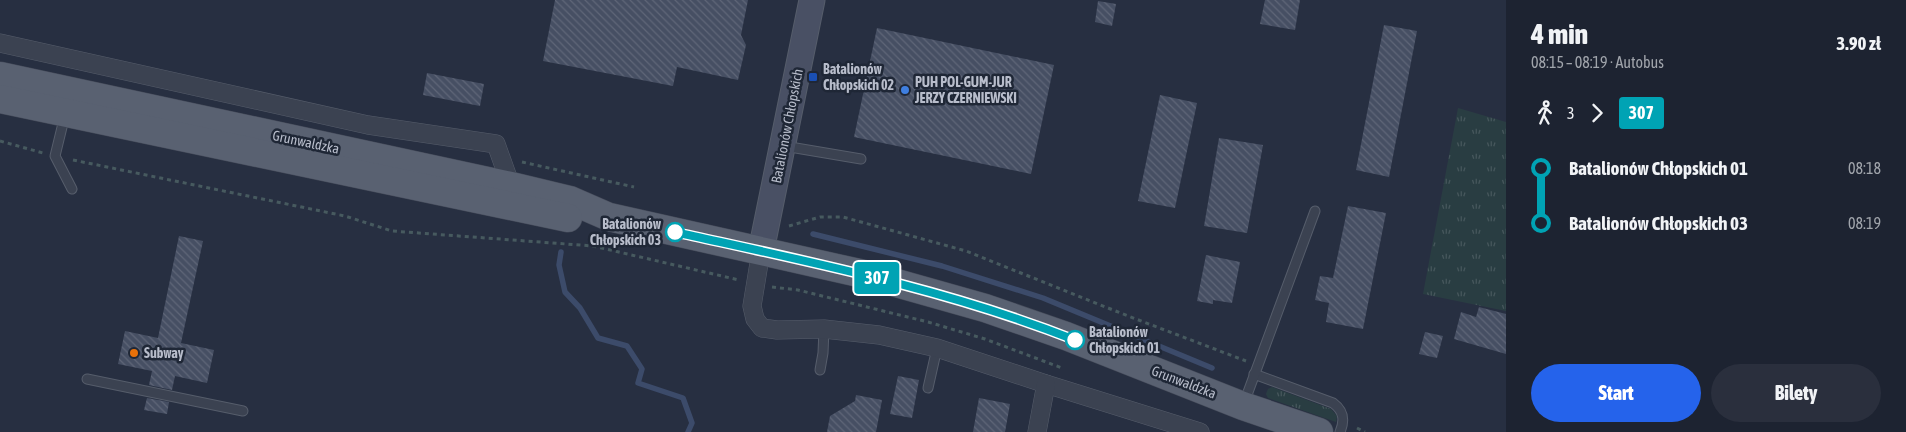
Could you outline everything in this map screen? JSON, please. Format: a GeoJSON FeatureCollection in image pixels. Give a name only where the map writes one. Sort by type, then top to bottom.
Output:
{"type":"FeatureCollection","features":[{"type":"Feature","properties":{"kind":"main road","name":"Grunwaldzka"},"geometry":{"type":"LineString","coordinates":[[0,76],[72,103],[567,218],[609,217]]}},
{"type":"Feature","properties":{"kind":"main road","name":"Grunwaldzka"},"geometry":{"type":"LineString","coordinates":[[0,99],[72,103],[511,186],[570,200],[609,217],[868,275],[985,308],[1066,336],[1243,406],[1319,432]]}},
{"type":"Feature","properties":{"kind":"street","name":"Batalionów Chłopskich"},"geometry":{"type":"LineString","coordinates":[[761,251],[812,0]]}},
{"type":"Feature","properties":{"kind":"street"},"geometry":{"type":"LineString","coordinates":[[0,43],[368,125],[498,150],[511,186]]}},
{"type":"Feature","properties":{"kind":"street"},"geometry":{"type":"LineString","coordinates":[[761,251],[752,306],[755,319],[762,328],[777,330],[824,329],[879,335],[937,348],[1200,432]]}},
{"type":"Feature","properties":{"kind":"street"},"geometry":{"type":"LineString","coordinates":[[1037,432],[1046,384]]}},
{"type":"Feature","properties":{"kind":"lane"},"geometry":{"type":"LineString","coordinates":[[72,103],[55,156],[72,189]]}},
{"type":"Feature","properties":{"kind":"lane"},"geometry":{"type":"LineString","coordinates":[[783,146],[861,159]]}},
{"type":"Feature","properties":{"kind":"lane"},"geometry":{"type":"LineString","coordinates":[[1243,406],[1315,211]]}},
{"type":"Feature","properties":{"kind":"lane"},"geometry":{"type":"LineString","coordinates":[[820,370],[824,329]]}},
{"type":"Feature","properties":{"kind":"lane"},"geometry":{"type":"LineString","coordinates":[[928,388],[937,348]]}},
{"type":"Feature","properties":{"kind":"lane"},"geometry":{"type":"LineString","coordinates":[[1256,370],[1339,407],[1344,422],[1340,432]]}},
{"type":"Feature","properties":{"kind":"lane"},"geometry":{"type":"LineString","coordinates":[[87,379],[243,411]]}},
{"type":"Feature","properties":{"kind":"path"},"geometry":{"type":"LineString","coordinates":[[1,143],[55,156],[345,216],[392,231],[593,246],[741,281]]}},
{"type":"Feature","properties":{"kind":"path"},"geometry":{"type":"LineString","coordinates":[[498,150],[634,187]]}},
{"type":"Feature","properties":{"kind":"path"},"geometry":{"type":"LineString","coordinates":[[789,226],[820,216],[843,217],[966,250],[1256,370]]}},
{"type":"Feature","properties":{"kind":"path"},"geometry":{"type":"LineString","coordinates":[[1354,422],[1357,429],[1365,432]]}},
{"type":"Feature","properties":{"kind":"green space"},"geometry":{"type":"Polygon","coordinates":[[[1458,108],[1506,122],[1506,311],[1423,294],[1458,108]]]}},
{"type":"Feature","properties":{"kind":"green space"},"geometry":{"type":"Polygon","coordinates":[[[1272,387],[1331,409],[1337,416],[1336,422],[1268,398],[1266,394],[1268,389],[1272,387]]]}},
{"type":"Feature","properties":{"kind":"building"},"geometry":{"type":"Polygon","coordinates":[[[555,0],[748,0],[741,35],[746,45],[738,80],[677,67],[673,86],[543,61],[555,0]]]}},
{"type":"Feature","properties":{"kind":"building"},"geometry":{"type":"Polygon","coordinates":[[[1265,0],[1300,0],[1295,30],[1260,24],[1265,0]]]}},
{"type":"Feature","properties":{"kind":"building"},"geometry":{"type":"Polygon","coordinates":[[[1098,1],[1116,4],[1112,26],[1095,22],[1098,1]]]}},
{"type":"Feature","properties":{"kind":"building"},"geometry":{"type":"Polygon","coordinates":[[[1384,25],[1417,31],[1389,177],[1356,170],[1384,25]]]}},
{"type":"Feature","properties":{"kind":"building"},"geometry":{"type":"Polygon","coordinates":[[[877,28],[1054,65],[1031,174],[854,137],[877,28]]]}},
{"type":"Feature","properties":{"kind":"building"},"geometry":{"type":"Polygon","coordinates":[[[427,73],[484,84],[480,106],[423,95],[427,73]]]}},
{"type":"Feature","properties":{"kind":"building"},"geometry":{"type":"Polygon","coordinates":[[[1160,95],[1197,103],[1175,208],[1138,201],[1160,95]]]}},
{"type":"Feature","properties":{"kind":"building"},"geometry":{"type":"Polygon","coordinates":[[[1219,138],[1263,145],[1247,233],[1204,226],[1219,138]]]}},
{"type":"Feature","properties":{"kind":"building"},"geometry":{"type":"Polygon","coordinates":[[[1348,206],[1386,213],[1363,329],[1326,322],[1329,303],[1315,300],[1320,276],[1333,278],[1348,206]]]}},
{"type":"Feature","properties":{"kind":"building"},"geometry":{"type":"Polygon","coordinates":[[[179,236],[203,241],[181,343],[214,350],[207,383],[175,376],[172,390],[149,385],[152,371],[118,364],[125,331],[158,338],[179,236]]]}},
{"type":"Feature","properties":{"kind":"building"},"geometry":{"type":"Polygon","coordinates":[[[1206,255],[1240,262],[1232,303],[1213,300],[1213,304],[1197,301],[1206,255]]]}},
{"type":"Feature","properties":{"kind":"building"},"geometry":{"type":"Polygon","coordinates":[[[1479,307],[1506,314],[1506,354],[1454,339],[1461,312],[1476,317],[1479,307]]]}},
{"type":"Feature","properties":{"kind":"building"},"geometry":{"type":"Polygon","coordinates":[[[1425,332],[1443,336],[1437,358],[1419,354],[1425,332]]]}},
{"type":"Feature","properties":{"kind":"building"},"geometry":{"type":"Polygon","coordinates":[[[898,376],[919,380],[912,418],[890,414],[898,376]]]}},
{"type":"Feature","properties":{"kind":"building"},"geometry":{"type":"Polygon","coordinates":[[[856,395],[882,400],[876,432],[827,432],[830,416],[855,401],[856,395]]]}},
{"type":"Feature","properties":{"kind":"building"},"geometry":{"type":"Polygon","coordinates":[[[147,398],[169,402],[167,414],[144,410],[147,398]]]}},
{"type":"Feature","properties":{"kind":"building"},"geometry":{"type":"Polygon","coordinates":[[[979,398],[1010,404],[1005,432],[973,432],[979,398]]]}},
{"type":"Feature","properties":{"kind":"waterway"},"geometry":{"type":"LineString","coordinates":[[813,234],[942,266],[1043,298],[1212,368]]}},
{"type":"Feature","properties":{"kind":"waterway"},"geometry":{"type":"LineString","coordinates":[[561,252],[559,265],[565,292],[580,308],[598,338],[627,346],[642,369],[638,383],[683,398],[692,423],[688,432]]}},
{"type":"Feature","properties":{"kind":"bus line","name":"307"},"geometry":{"type":"LineString","coordinates":[[675,232],[868,275],[985,308],[1075,340]]}},
{"type":"Feature","properties":{"kind":"place","name":"Batalionów Chłopskich 02"},"geometry":{"type":"Point","coordinates":[813,77]}},
{"type":"Feature","properties":{"kind":"place","name":"PUH POL-GUM-JUR JERZY CZERNIEWSKI"},"geometry":{"type":"Point","coordinates":[905,90]}},
{"type":"Feature","properties":{"kind":"place","name":"Batalionów Chłopskich 03"},"geometry":{"type":"Point","coordinates":[675,232]}},
{"type":"Feature","properties":{"kind":"place","name":"Batalionów Chłopskich 01"},"geometry":{"type":"Point","coordinates":[1075,340]}},
{"type":"Feature","properties":{"kind":"place","name":"Subway"},"geometry":{"type":"Point","coordinates":[134,353]}}]}
